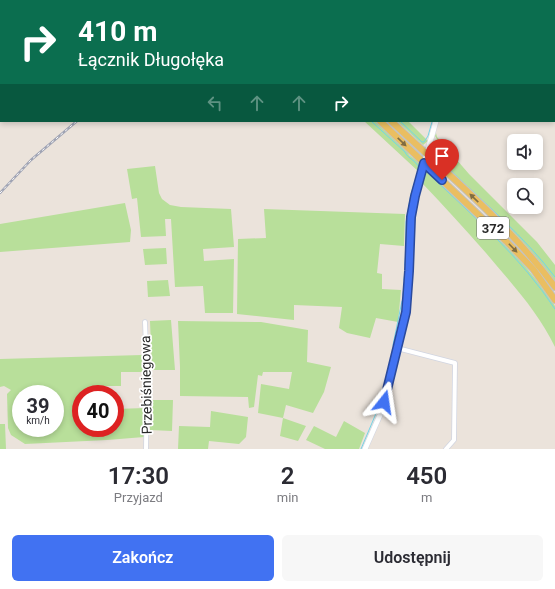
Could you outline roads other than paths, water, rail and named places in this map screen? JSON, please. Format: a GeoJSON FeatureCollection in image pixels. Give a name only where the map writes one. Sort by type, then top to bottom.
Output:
{"type":"FeatureCollection","features":[{"type":"Feature","properties":{"kind":"main road","name":"372"},"geometry":{"type":"LineString","coordinates":[[381,122],[517,252],[555,300]]}},
{"type":"Feature","properties":{"kind":"main road","name":"372"},"geometry":{"type":"LineString","coordinates":[[392,122],[511,236],[534,260],[555,287]]}},
{"type":"Feature","properties":{"kind":"street"},"geometry":{"type":"LineString","coordinates":[[365,449],[380,415],[406,312],[411,217],[415,196],[436,122]]}},
{"type":"Feature","properties":{"kind":"street","name":"Przebiśniegowa"},"geometry":{"type":"LineString","coordinates":[[145,322],[147,375],[146,449]]}},
{"type":"Feature","properties":{"kind":"street"},"geometry":{"type":"LineString","coordinates":[[397,348],[455,363],[454,440],[446,449]]}},
{"type":"Feature","properties":{"kind":"waterway"},"geometry":{"type":"LineString","coordinates":[[372,122],[405,152],[419,168],[411,194],[406,222],[406,245]]}},
{"type":"Feature","properties":{"kind":"waterway"},"geometry":{"type":"LineString","coordinates":[[401,122],[422,142],[424,142],[428,136],[432,122]]}},
{"type":"Feature","properties":{"kind":"waterway"},"geometry":{"type":"LineString","coordinates":[[433,154],[443,161],[448,168],[517,234],[555,277]]}},
{"type":"Feature","properties":{"kind":"waterway"},"geometry":{"type":"LineString","coordinates":[[430,175],[480,222],[512,255],[542,290],[555,309]]}},
{"type":"Feature","properties":{"kind":"waterway"},"geometry":{"type":"LineString","coordinates":[[405,265],[406,249]]}},
{"type":"Feature","properties":{"kind":"waterway"},"geometry":{"type":"LineString","coordinates":[[404,280],[405,271]]}},
{"type":"Feature","properties":{"kind":"waterway"},"geometry":{"type":"LineString","coordinates":[[403,295],[404,286]]}},
{"type":"Feature","properties":{"kind":"waterway"},"geometry":{"type":"LineString","coordinates":[[393,345],[402,301]]}},
{"type":"Feature","properties":{"kind":"waterway"},"geometry":{"type":"LineString","coordinates":[[381,400],[393,349]]}},
{"type":"Feature","properties":{"kind":"waterway"},"geometry":{"type":"LineString","coordinates":[[361,449],[380,404]]}},
{"type":"Feature","properties":{"kind":"railway"},"geometry":{"type":"LineString","coordinates":[[0,193],[31,160],[76,122]]}}]}
